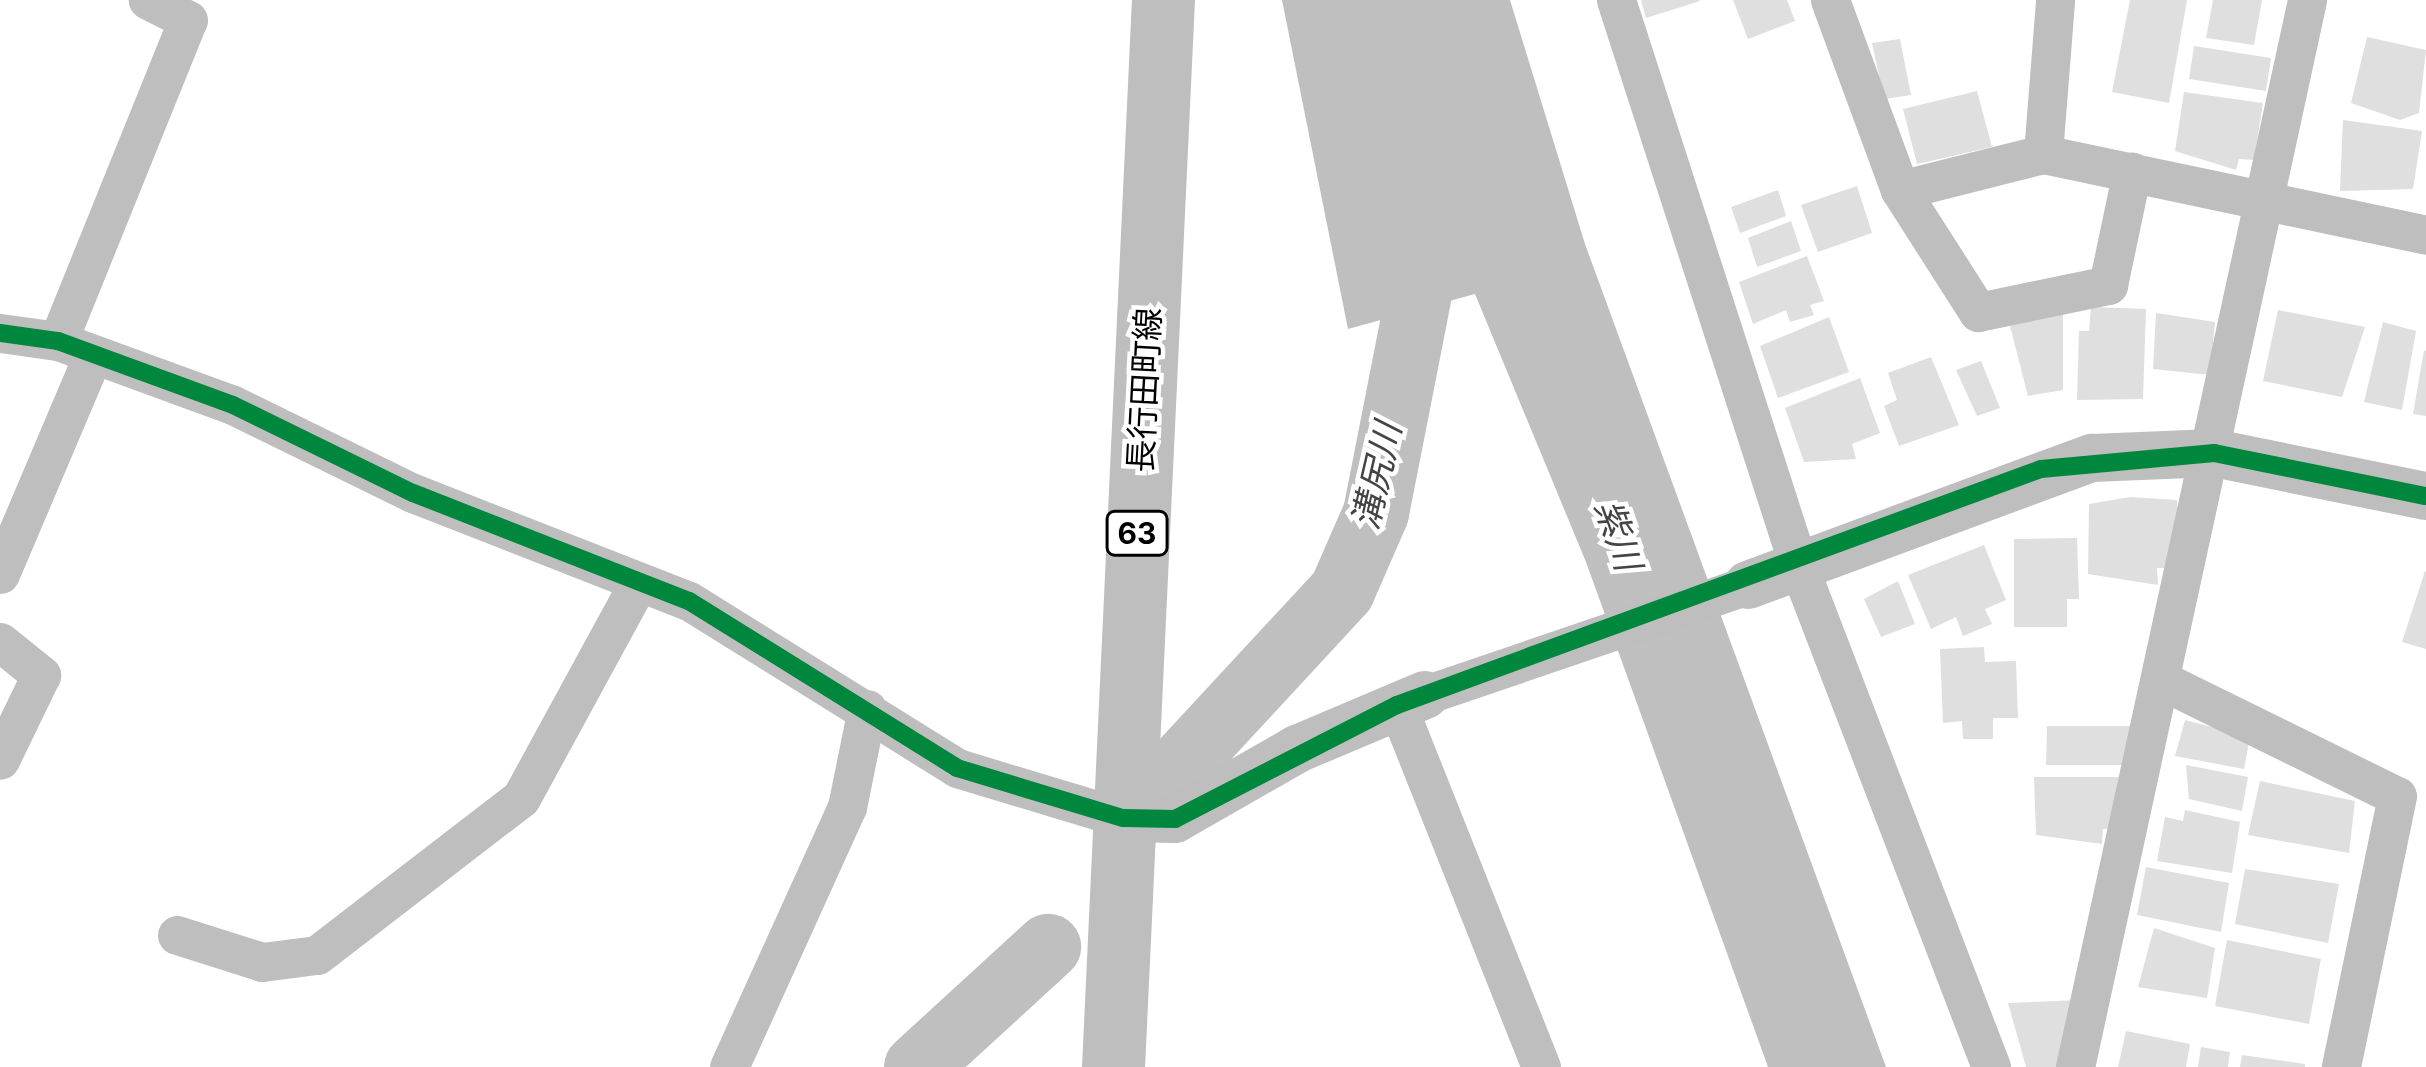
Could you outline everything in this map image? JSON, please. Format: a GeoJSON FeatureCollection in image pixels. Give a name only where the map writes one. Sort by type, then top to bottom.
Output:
{"type":"FeatureCollection","features":[{"type":"Feature","properties":{"kind":"main road","name":"長行田町線"},"geometry":{"type":"LineString","coordinates":[[1113,1067],[1163,0]]}},
{"type":"Feature","properties":{"kind":"street"},"geometry":{"type":"LineString","coordinates":[[0,574],[188,20],[148,0]]}},
{"type":"Feature","properties":{"kind":"street"},"geometry":{"type":"LineString","coordinates":[[1616,0],[1799,566],[1991,1067]]}},
{"type":"Feature","properties":{"kind":"street"},"geometry":{"type":"LineString","coordinates":[[1830,0],[1900,190],[1978,312],[2108,285],[2132,171]]}},
{"type":"Feature","properties":{"kind":"street"},"geometry":{"type":"LineString","coordinates":[[2043,154],[2055,0]]}},
{"type":"Feature","properties":{"kind":"street"},"geometry":{"type":"LineString","coordinates":[[2074,1067],[2167,683],[2307,0]]}},
{"type":"Feature","properties":{"kind":"street"},"geometry":{"type":"LineString","coordinates":[[1900,190],[2043,154],[2426,235]]}},
{"type":"Feature","properties":{"kind":"street"},"geometry":{"type":"LineString","coordinates":[[0,333],[75,348],[639,581],[866,709],[957,768],[1124,818],[1175,818],[1411,700],[1748,585],[2041,470],[2214,453],[2426,496]]}},
{"type":"Feature","properties":{"kind":"street"},"geometry":{"type":"LineString","coordinates":[[177,935],[262,962],[335,940],[521,798],[639,581]]}},
{"type":"Feature","properties":{"kind":"street"},"geometry":{"type":"LineString","coordinates":[[0,642],[41,674],[0,760]]}},
{"type":"Feature","properties":{"kind":"street"},"geometry":{"type":"LineString","coordinates":[[2167,683],[2412,799],[2341,1067]]}},
{"type":"Feature","properties":{"kind":"street"},"geometry":{"type":"LineString","coordinates":[[1411,700],[1540,1067]]}},
{"type":"Feature","properties":{"kind":"street"},"geometry":{"type":"LineString","coordinates":[[729,1067],[848,806],[866,709]]}},
{"type":"Feature","properties":{"kind":"water","name":"紫川"},"geometry":{"type":"Polygon","coordinates":[[[1282,0],[1510,0],[1585,244],[1886,1067],[1768,1067],[1586,562],[1475,294],[1348,329],[1282,0]]]}},
{"type":"Feature","properties":{"kind":"building"},"geometry":{"type":"Polygon","coordinates":[[[1641,0],[1699,0],[1700,1],[1646,18],[1641,0]]]}},
{"type":"Feature","properties":{"kind":"building"},"geometry":{"type":"Polygon","coordinates":[[[1733,0],[1787,0],[1795,21],[1748,39],[1733,0]]]}},
{"type":"Feature","properties":{"kind":"building"},"geometry":{"type":"Polygon","coordinates":[[[2130,0],[2187,0],[2169,103],[2112,92],[2130,0]]]}},
{"type":"Feature","properties":{"kind":"building"},"geometry":{"type":"Polygon","coordinates":[[[2213,0],[2262,0],[2254,45],[2206,38],[2213,0]]]}},
{"type":"Feature","properties":{"kind":"building"},"geometry":{"type":"Polygon","coordinates":[[[2367,37],[2426,50],[2419,113],[2400,120],[2351,103],[2367,37]]]}},
{"type":"Feature","properties":{"kind":"building"},"geometry":{"type":"Polygon","coordinates":[[[1900,39],[1911,95],[1884,99],[1872,43],[1900,39]]]}},
{"type":"Feature","properties":{"kind":"building"},"geometry":{"type":"Polygon","coordinates":[[[2194,46],[2271,58],[2266,91],[2189,79],[2194,46]]]}},
{"type":"Feature","properties":{"kind":"building"},"geometry":{"type":"Polygon","coordinates":[[[1977,91],[1992,147],[1917,164],[1903,109],[1977,91]]]}},
{"type":"Feature","properties":{"kind":"building"},"geometry":{"type":"Polygon","coordinates":[[[2184,92],[2263,103],[2254,160],[2239,159],[2236,170],[2175,151],[2184,92]]]}},
{"type":"Feature","properties":{"kind":"building"},"geometry":{"type":"Polygon","coordinates":[[[2343,120],[2422,131],[2413,189],[2340,191],[2343,120]]]}},
{"type":"Feature","properties":{"kind":"building"},"geometry":{"type":"Polygon","coordinates":[[[1857,186],[1872,233],[1818,252],[1801,205],[1857,186]]]}},
{"type":"Feature","properties":{"kind":"building"},"geometry":{"type":"Polygon","coordinates":[[[1778,190],[1786,216],[1740,233],[1731,207],[1778,190]]]}},
{"type":"Feature","properties":{"kind":"building"},"geometry":{"type":"Polygon","coordinates":[[[1791,221],[1801,251],[1757,267],[1748,238],[1791,221]]]}},
{"type":"Feature","properties":{"kind":"building"},"geometry":{"type":"Polygon","coordinates":[[[1807,256],[1824,301],[1810,305],[1814,315],[1790,322],[1786,310],[1753,324],[1739,282],[1807,256]]]}},
{"type":"Feature","properties":{"kind":"building"},"geometry":{"type":"Polygon","coordinates":[[[2091,307],[2146,309],[2143,399],[2077,400],[2079,331],[2089,331],[2091,307]]]}},
{"type":"Feature","properties":{"kind":"building"},"geometry":{"type":"Polygon","coordinates":[[[2278,310],[2365,327],[2342,397],[2263,381],[2278,310]]]}},
{"type":"Feature","properties":{"kind":"building"},"geometry":{"type":"Polygon","coordinates":[[[2063,313],[2063,390],[2028,396],[2010,326],[2063,313]]]}},
{"type":"Feature","properties":{"kind":"building"},"geometry":{"type":"Polygon","coordinates":[[[2156,313],[2215,322],[2210,375],[2153,369],[2156,313]]]}},
{"type":"Feature","properties":{"kind":"building"},"geometry":{"type":"Polygon","coordinates":[[[1829,317],[1849,372],[1778,398],[1760,346],[1829,317]]]}},
{"type":"Feature","properties":{"kind":"building"},"geometry":{"type":"Polygon","coordinates":[[[2383,322],[2416,331],[2402,410],[2364,402],[2383,322]]]}},
{"type":"Feature","properties":{"kind":"building"},"geometry":{"type":"Polygon","coordinates":[[[2426,351],[2426,416],[2413,414],[2426,351]]]}},
{"type":"Feature","properties":{"kind":"building"},"geometry":{"type":"Polygon","coordinates":[[[1931,357],[1959,425],[1899,446],[1884,406],[1897,400],[1888,373],[1931,357]]]}},
{"type":"Feature","properties":{"kind":"building"},"geometry":{"type":"Polygon","coordinates":[[[1981,361],[2000,408],[1977,416],[1956,370],[1981,361]]]}},
{"type":"Feature","properties":{"kind":"building"},"geometry":{"type":"Polygon","coordinates":[[[1860,378],[1880,433],[1852,444],[1856,459],[1804,462],[1785,408],[1860,378]]]}},
{"type":"Feature","properties":{"kind":"building"},"geometry":{"type":"Polygon","coordinates":[[[2130,497],[2177,500],[2177,568],[2157,568],[2158,585],[2088,574],[2089,504],[2130,497]]]}},
{"type":"Feature","properties":{"kind":"building"},"geometry":{"type":"Polygon","coordinates":[[[2077,538],[2079,599],[2067,599],[2067,627],[2014,627],[2014,539],[2077,538]]]}},
{"type":"Feature","properties":{"kind":"building"},"geometry":{"type":"Polygon","coordinates":[[[1984,545],[2006,600],[1985,609],[1992,624],[1963,636],[1956,617],[1931,629],[1908,575],[1984,545]]]}},
{"type":"Feature","properties":{"kind":"building"},"geometry":{"type":"Polygon","coordinates":[[[2426,572],[2426,649],[2402,642],[2426,572]]]}},
{"type":"Feature","properties":{"kind":"building"},"geometry":{"type":"Polygon","coordinates":[[[1898,581],[1915,624],[1881,637],[1864,599],[1898,581]]]}},
{"type":"Feature","properties":{"kind":"building"},"geometry":{"type":"Polygon","coordinates":[[[1984,647],[1985,662],[2016,661],[2018,718],[1993,718],[1993,739],[1963,739],[1962,721],[1943,723],[1940,649],[1984,647]]]}},
{"type":"Feature","properties":{"kind":"building"},"geometry":{"type":"Polygon","coordinates":[[[2185,720],[2250,737],[2244,769],[2175,756],[2185,720]]]}},
{"type":"Feature","properties":{"kind":"building"},"geometry":{"type":"Polygon","coordinates":[[[2047,726],[2130,726],[2130,765],[2046,765],[2047,726]]]}},
{"type":"Feature","properties":{"kind":"building"},"geometry":{"type":"Polygon","coordinates":[[[2186,765],[2248,777],[2242,811],[2189,799],[2186,765]]]}},
{"type":"Feature","properties":{"kind":"building"},"geometry":{"type":"Polygon","coordinates":[[[2034,777],[2119,777],[2118,829],[2103,829],[2102,844],[2036,835],[2034,777]]]}},
{"type":"Feature","properties":{"kind":"building"},"geometry":{"type":"Polygon","coordinates":[[[2260,781],[2355,801],[2349,853],[2248,835],[2260,781]]]}},
{"type":"Feature","properties":{"kind":"building"},"geometry":{"type":"Polygon","coordinates":[[[2185,810],[2240,822],[2232,873],[2157,861],[2165,817],[2183,821],[2185,810]]]}},
{"type":"Feature","properties":{"kind":"building"},"geometry":{"type":"Polygon","coordinates":[[[2146,867],[2229,883],[2221,932],[2137,915],[2146,867]]]}},
{"type":"Feature","properties":{"kind":"building"},"geometry":{"type":"Polygon","coordinates":[[[2245,869],[2339,884],[2328,943],[2235,924],[2245,869]]]}},
{"type":"Feature","properties":{"kind":"building"},"geometry":{"type":"Polygon","coordinates":[[[2154,928],[2215,948],[2207,998],[2138,987],[2154,928]]]}},
{"type":"Feature","properties":{"kind":"building"},"geometry":{"type":"Polygon","coordinates":[[[2227,940],[2321,959],[2309,1024],[2215,1006],[2227,940]]]}},
{"type":"Feature","properties":{"kind":"building"},"geometry":{"type":"Polygon","coordinates":[[[2079,1000],[2070,1067],[2026,1067],[2008,1003],[2079,1000]]]}},
{"type":"Feature","properties":{"kind":"building"},"geometry":{"type":"Polygon","coordinates":[[[2126,1031],[2190,1044],[2186,1067],[2118,1067],[2126,1031]]]}},
{"type":"Feature","properties":{"kind":"building"},"geometry":{"type":"Polygon","coordinates":[[[2201,1047],[2230,1052],[2228,1067],[2198,1067],[2201,1047]]]}},
{"type":"Feature","properties":{"kind":"building"},"geometry":{"type":"Polygon","coordinates":[[[2242,1055],[2305,1064],[2305,1067],[2240,1067],[2242,1055]]]}},
{"type":"Feature","properties":{"kind":"waterway","name":"溝尻川"},"geometry":{"type":"LineString","coordinates":[[1168,779],[1342,591],[1376,513],[1432,228]]}},
{"type":"Feature","properties":{"kind":"waterway","name":"溝尻川"},"geometry":{"type":"LineString","coordinates":[[917,1067],[1048,947]]}},
{"type":"Feature","properties":{"kind":"cycle path"},"geometry":{"type":"LineString","coordinates":[[0,333],[58,341],[233,405],[413,493],[689,601],[957,768],[1123,818],[1175,819],[1397,705],[2041,469],[2214,453],[2426,496]]}}]}
